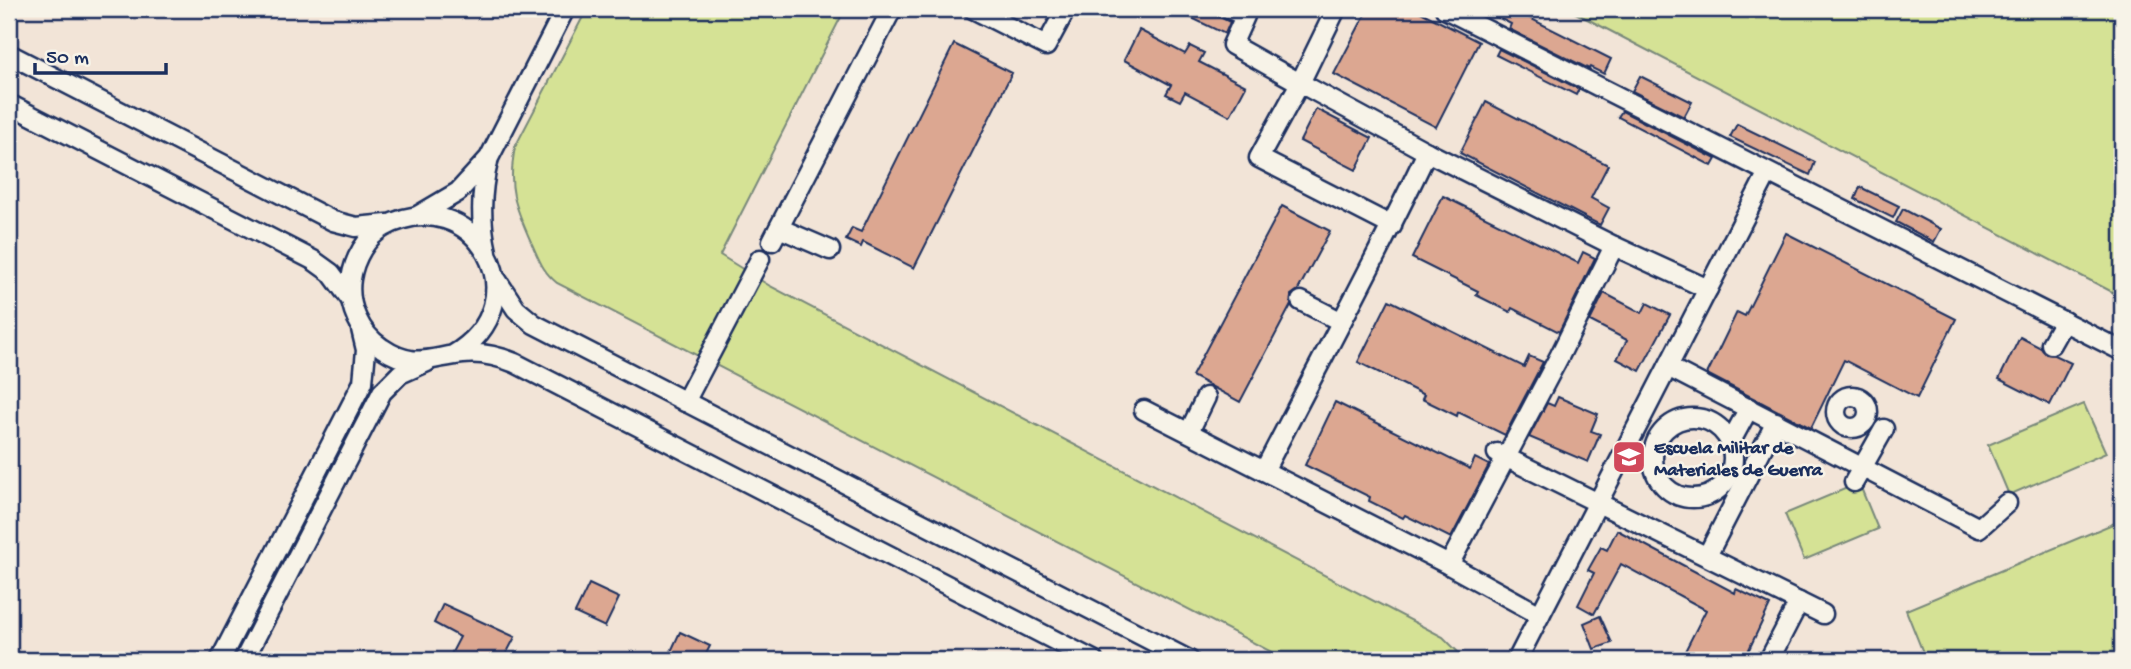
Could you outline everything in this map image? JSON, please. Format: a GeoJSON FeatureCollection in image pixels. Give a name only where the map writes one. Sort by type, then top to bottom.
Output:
{"type":"FeatureCollection","features":[{"type":"Feature","properties":{"kind":"street"},"geometry":{"type":"LineString","coordinates":[[416,216],[458,192],[489,158],[565,9]]}},
{"type":"Feature","properties":{"kind":"street"},"geometry":{"type":"LineString","coordinates":[[830,250],[776,234],[892,9]]}},
{"type":"Feature","properties":{"kind":"street"},"geometry":{"type":"LineString","coordinates":[[973,9],[1046,46],[1066,9]]}},
{"type":"Feature","properties":{"kind":"street"},"geometry":{"type":"LineString","coordinates":[[1231,9],[1245,16],[1232,45],[1427,152],[1614,246],[1708,289]]}},
{"type":"Feature","properties":{"kind":"street"},"geometry":{"type":"LineString","coordinates":[[1336,9],[1259,158],[1392,226]]}},
{"type":"Feature","properties":{"kind":"street"},"geometry":{"type":"LineString","coordinates":[[1445,9],[2122,351]]}},
{"type":"Feature","properties":{"kind":"street"},"geometry":{"type":"LineString","coordinates":[[9,54],[333,221],[368,228],[416,216],[434,216],[450,221],[479,242],[508,300],[534,324],[1189,660]]}},
{"type":"Feature","properties":{"kind":"street"},"geometry":{"type":"LineString","coordinates":[[9,104],[313,260],[339,282],[351,300],[366,350],[363,382],[220,660]]}},
{"type":"Feature","properties":{"kind":"street"},"geometry":{"type":"LineString","coordinates":[[1264,471],[1392,226],[1427,152]]}},
{"type":"Feature","properties":{"kind":"street"},"geometry":{"type":"LineString","coordinates":[[453,355],[468,346],[480,334],[495,302],[496,285],[483,228],[482,199],[489,158]]}},
{"type":"Feature","properties":{"kind":"street"},"geometry":{"type":"LineString","coordinates":[[1525,657],[1540,615],[1767,174]]}},
{"type":"Feature","properties":{"kind":"street"},"geometry":{"type":"LineString","coordinates":[[351,300],[353,270],[366,244],[380,230],[397,220]]}},
{"type":"Feature","properties":{"kind":"street"},"geometry":{"type":"LineString","coordinates":[[1449,565],[1501,456],[1614,246]]}},
{"type":"Feature","properties":{"kind":"street"},"geometry":{"type":"LineString","coordinates":[[685,402],[760,259]]}},
{"type":"Feature","properties":{"kind":"street"},"geometry":{"type":"LineString","coordinates":[[1301,301],[1340,321]]}},
{"type":"Feature","properties":{"kind":"street"},"geometry":{"type":"LineString","coordinates":[[357,319],[367,335],[389,352],[416,361],[435,360]]}},
{"type":"Feature","properties":{"kind":"street"},"geometry":{"type":"LineString","coordinates":[[2051,344],[2064,321]]}},
{"type":"Feature","properties":{"kind":"street"},"geometry":{"type":"LineString","coordinates":[[244,660],[382,392],[390,382],[411,368],[453,355],[480,354],[514,363],[1093,660]]}},
{"type":"Feature","properties":{"kind":"street"},"geometry":{"type":"LineString","coordinates":[[1668,366],[1776,422],[1859,474],[1979,528],[2007,503]]}},
{"type":"Feature","properties":{"kind":"street"},"geometry":{"type":"LineString","coordinates":[[1189,432],[1206,397]]}},
{"type":"Feature","properties":{"kind":"street"},"geometry":{"type":"LineString","coordinates":[[1730,443],[1749,408]]}},
{"type":"Feature","properties":{"kind":"street"},"geometry":{"type":"LineString","coordinates":[[1144,410],[1449,565],[1540,615]]}},
{"type":"Feature","properties":{"kind":"street"},"geometry":{"type":"LineString","coordinates":[[1683,419],[1708,420],[1718,427],[1730,443],[1733,461],[1731,473],[1714,493],[1702,498],[1690,499],[1677,495],[1667,488],[1655,469],[1653,454],[1656,442],[1662,432],[1683,419]]}},
{"type":"Feature","properties":{"kind":"street"},"geometry":{"type":"LineString","coordinates":[[1859,474],[1892,433],[1866,420]]}},
{"type":"Feature","properties":{"kind":"street"},"geometry":{"type":"LineString","coordinates":[[1707,556],[1776,422]]}},
{"type":"Feature","properties":{"kind":"street"},"geometry":{"type":"LineString","coordinates":[[1623,454],[1655,469]]}},
{"type":"Feature","properties":{"kind":"street"},"geometry":{"type":"LineString","coordinates":[[1501,456],[1823,614]]}},
{"type":"Feature","properties":{"kind":"street"},"geometry":{"type":"LineString","coordinates":[[1769,660],[1800,603]]}},
{"type":"Feature","properties":{"kind":"green space"},"geometry":{"type":"Polygon","coordinates":[[[587,9],[845,9],[720,255],[770,286],[1443,637],[1466,660],[1287,660],[557,283],[541,264],[521,218],[512,186],[513,161],[515,147],[587,9]]]}},
{"type":"Feature","properties":{"kind":"green space"},"geometry":{"type":"Polygon","coordinates":[[[1568,9],[2122,9],[2122,297],[1568,9]]]}},
{"type":"Feature","properties":{"kind":"green space"},"geometry":{"type":"Polygon","coordinates":[[[2084,404],[2106,453],[2009,495],[1988,445],[2084,404]]]}},
{"type":"Feature","properties":{"kind":"green space"},"geometry":{"type":"Polygon","coordinates":[[[1859,483],[1878,529],[1804,560],[1785,514],[1859,483]]]}},
{"type":"Feature","properties":{"kind":"green space"},"geometry":{"type":"Polygon","coordinates":[[[2122,520],[2122,660],[1926,660],[1906,610],[2122,520]]]}},
{"type":"Feature","properties":{"kind":"building"},"geometry":{"type":"Polygon","coordinates":[[[1173,9],[1203,9],[1230,22],[1225,34],[1173,9]]]}},
{"type":"Feature","properties":{"kind":"building"},"geometry":{"type":"Polygon","coordinates":[[[1368,9],[1415,9],[1479,42],[1436,127],[1334,74],[1368,9]]]}},
{"type":"Feature","properties":{"kind":"building"},"geometry":{"type":"Polygon","coordinates":[[[1482,9],[1512,9],[1611,59],[1604,74],[1590,67],[1589,69],[1509,29],[1511,24],[1482,9]]]}},
{"type":"Feature","properties":{"kind":"building"},"geometry":{"type":"Polygon","coordinates":[[[1139,30],[1185,54],[1190,46],[1204,53],[1199,62],[1246,86],[1230,116],[1185,92],[1180,101],[1166,94],[1171,85],[1124,60],[1139,30]]]}},
{"type":"Feature","properties":{"kind":"building"},"geometry":{"type":"Polygon","coordinates":[[[954,44],[1012,73],[914,268],[863,242],[861,247],[846,240],[852,228],[861,232],[954,44]]]}},
{"type":"Feature","properties":{"kind":"building"},"geometry":{"type":"Polygon","coordinates":[[[1499,49],[1579,89],[1576,95],[1496,55],[1499,49]]]}},
{"type":"Feature","properties":{"kind":"building"},"geometry":{"type":"Polygon","coordinates":[[[1640,76],[1692,102],[1684,117],[1632,91],[1640,76]]]}},
{"type":"Feature","properties":{"kind":"building"},"geometry":{"type":"Polygon","coordinates":[[[1486,102],[1608,165],[1591,198],[1609,208],[1600,225],[1460,153],[1486,102]]]}},
{"type":"Feature","properties":{"kind":"building"},"geometry":{"type":"Polygon","coordinates":[[[1316,109],[1372,138],[1356,170],[1300,141],[1316,109]]]}},
{"type":"Feature","properties":{"kind":"building"},"geometry":{"type":"Polygon","coordinates":[[[1622,111],[1716,159],[1712,166],[1618,117],[1622,111]]]}},
{"type":"Feature","properties":{"kind":"building"},"geometry":{"type":"Polygon","coordinates":[[[1737,124],[1815,162],[1810,175],[1730,137],[1737,124]]]}},
{"type":"Feature","properties":{"kind":"building"},"geometry":{"type":"Polygon","coordinates":[[[1860,187],[1899,206],[1893,218],[1855,199],[1860,187]]]}},
{"type":"Feature","properties":{"kind":"building"},"geometry":{"type":"Polygon","coordinates":[[[1443,196],[1578,263],[1583,252],[1595,258],[1559,332],[1512,308],[1510,312],[1476,295],[1478,291],[1412,258],[1443,196]]]}},
{"type":"Feature","properties":{"kind":"building"},"geometry":{"type":"Polygon","coordinates":[[[1282,206],[1330,231],[1298,290],[1291,295],[1291,305],[1240,402],[1192,376],[1282,206]]]}},
{"type":"Feature","properties":{"kind":"building"},"geometry":{"type":"Polygon","coordinates":[[[1903,209],[1941,229],[1934,242],[1896,222],[1903,209]]]}},
{"type":"Feature","properties":{"kind":"building"},"geometry":{"type":"Polygon","coordinates":[[[1786,233],[1956,319],[1917,398],[1844,360],[1811,428],[1707,374],[1737,312],[1745,316],[1786,233]]]}},
{"type":"Feature","properties":{"kind":"building"},"geometry":{"type":"Polygon","coordinates":[[[1604,293],[1642,313],[1647,303],[1670,315],[1640,371],[1617,359],[1627,340],[1590,321],[1604,293]]]}},
{"type":"Feature","properties":{"kind":"building"},"geometry":{"type":"Polygon","coordinates":[[[1389,300],[1524,367],[1529,356],[1543,362],[1505,435],[1458,412],[1457,416],[1422,399],[1424,395],[1358,362],[1389,300]]]}},
{"type":"Feature","properties":{"kind":"building"},"geometry":{"type":"Polygon","coordinates":[[[2020,337],[2041,348],[2046,354],[2071,363],[2050,405],[1999,379],[2020,337]]]}},
{"type":"Feature","properties":{"kind":"building"},"geometry":{"type":"Polygon","coordinates":[[[1558,397],[1598,414],[1591,431],[1600,434],[1588,462],[1529,437],[1547,403],[1554,406],[1558,397]]]}},
{"type":"Feature","properties":{"kind":"building"},"geometry":{"type":"Polygon","coordinates":[[[1335,402],[1470,469],[1475,458],[1489,465],[1451,538],[1369,501],[1370,497],[1305,465],[1335,402]]]}},
{"type":"Feature","properties":{"kind":"building"},"geometry":{"type":"Polygon","coordinates":[[[1617,530],[1735,593],[1736,589],[1770,605],[1744,660],[1693,660],[1683,655],[1706,610],[1621,564],[1594,614],[1578,605],[1594,573],[1588,570],[1601,547],[1607,550],[1617,530]]]}},
{"type":"Feature","properties":{"kind":"building"},"geometry":{"type":"Polygon","coordinates":[[[589,584],[619,598],[605,627],[575,613],[589,584]]]}},
{"type":"Feature","properties":{"kind":"building"},"geometry":{"type":"Polygon","coordinates":[[[443,604],[515,637],[503,660],[448,660],[460,637],[434,623],[443,604]]]}},
{"type":"Feature","properties":{"kind":"building"},"geometry":{"type":"Polygon","coordinates":[[[1600,616],[1612,643],[1594,649],[1584,623],[1600,616]]]}},
{"type":"Feature","properties":{"kind":"building"},"geometry":{"type":"Polygon","coordinates":[[[680,632],[710,646],[703,660],[667,660],[680,632]]]}},
{"type":"Feature","properties":{"kind":"place","name":"Escuela Militar de Materiales de Guerra"},"geometry":{"type":"Point","coordinates":[1629,457]}}]}
